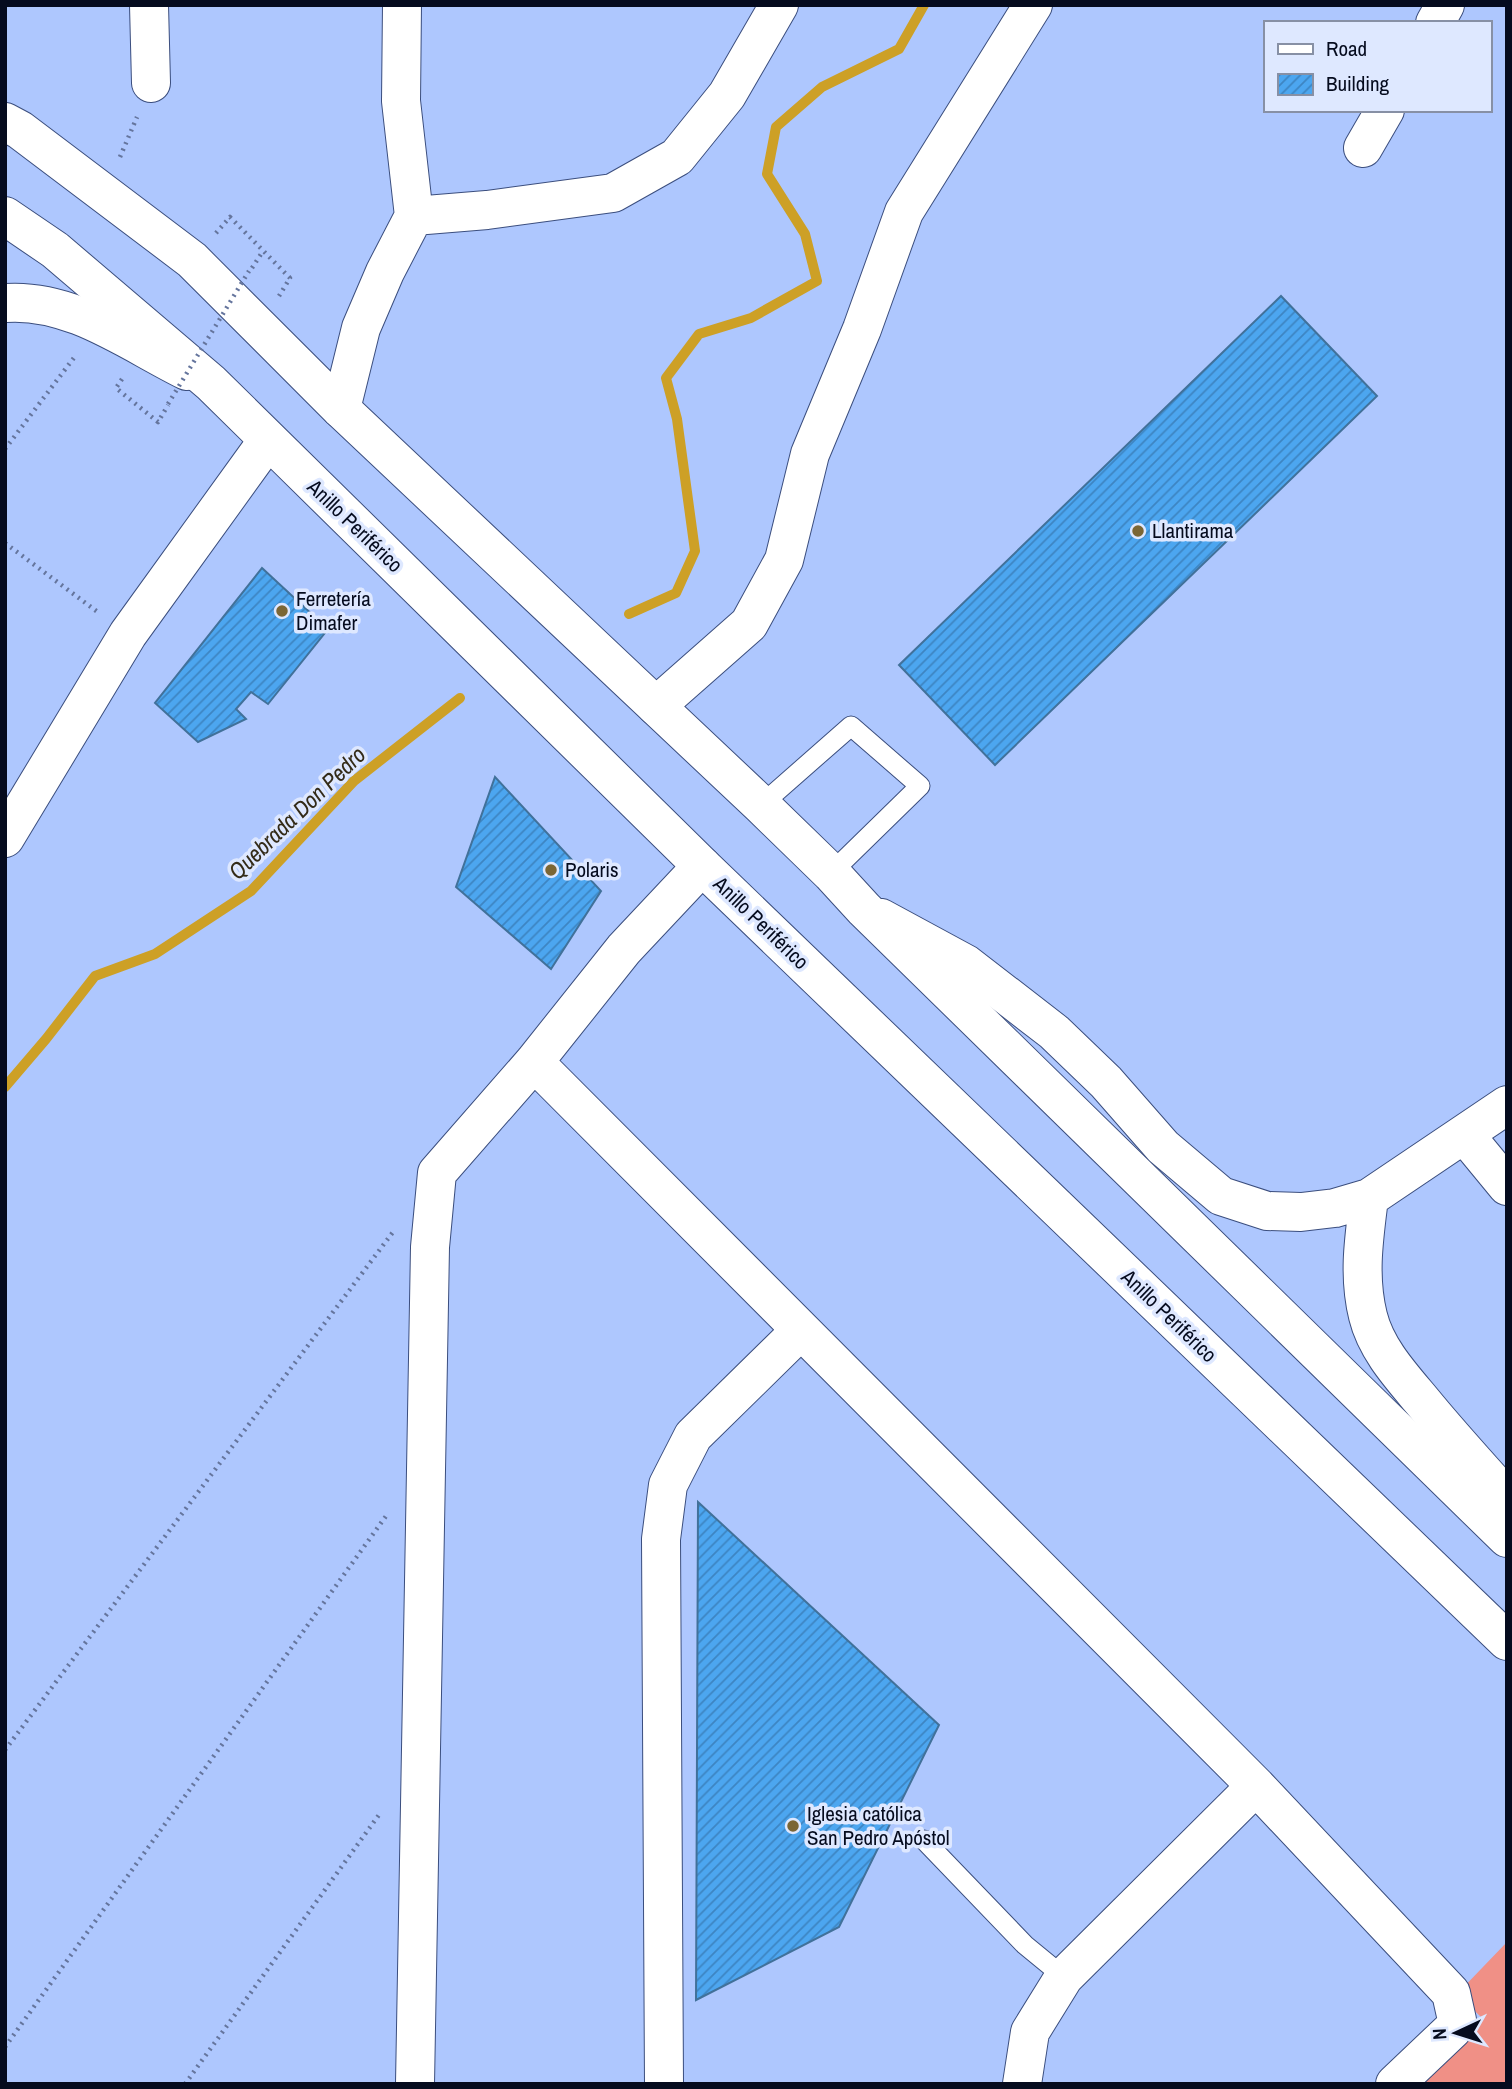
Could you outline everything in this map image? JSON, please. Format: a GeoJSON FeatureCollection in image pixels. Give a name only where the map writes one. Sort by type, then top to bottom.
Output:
{"type":"FeatureCollection","features":[{"type":"Feature","properties":{"kind":"main road"},"geometry":{"type":"LineString","coordinates":[[149,5],[151,83]]}},
{"type":"Feature","properties":{"kind":"main road"},"geometry":{"type":"LineString","coordinates":[[341,409],[361,328],[385,272],[414,216],[401,100],[402,5]]}},
{"type":"Feature","properties":{"kind":"main road"},"geometry":{"type":"LineString","coordinates":[[414,216],[487,210],[613,192],[677,157],[727,95],[779,5]]}},
{"type":"Feature","properties":{"kind":"main road"},"geometry":{"type":"LineString","coordinates":[[656,706],[749,624],[784,560],[810,454],[862,329],[904,212],[1033,5]]}},
{"type":"Feature","properties":{"kind":"main road"},"geometry":{"type":"LineString","coordinates":[[1436,21],[1446,5]]}},
{"type":"Feature","properties":{"kind":"main road"},"geometry":{"type":"LineString","coordinates":[[1363,148],[1384,112]]}},
{"type":"Feature","properties":{"kind":"main road"},"geometry":{"type":"LineString","coordinates":[[5,122],[20,130],[192,260],[341,409],[831,873],[864,909],[1507,1538]]}},
{"type":"Feature","properties":{"kind":"main road","name":"Anillo Periférico"},"geometry":{"type":"LineString","coordinates":[[5,216],[55,250],[211,383],[702,866],[1507,1641]]}},
{"type":"Feature","properties":{"kind":"main road"},"geometry":{"type":"LineString","coordinates":[[5,303],[42,305],[72,312],[211,383]]}},
{"type":"Feature","properties":{"kind":"main road"},"geometry":{"type":"LineString","coordinates":[[5,838],[128,634],[268,440]]}},
{"type":"Feature","properties":{"kind":"main road"},"geometry":{"type":"LineString","coordinates":[[415,2084],[430,1247],[437,1173],[534,1062],[624,949],[702,866]]}},
{"type":"Feature","properties":{"kind":"main road"},"geometry":{"type":"LineString","coordinates":[[864,909],[966,964],[1054,1032],[1106,1082],[1163,1147],[1221,1196],[1266,1211],[1301,1212],[1335,1208],[1370,1198],[1507,1105]]}},
{"type":"Feature","properties":{"kind":"main road"},"geometry":{"type":"LineString","coordinates":[[534,1062],[1256,1786],[1451,1993],[1457,2020],[1453,2029],[1395,2084]]}},
{"type":"Feature","properties":{"kind":"main road"},"geometry":{"type":"LineString","coordinates":[[1465,1135],[1507,1186]]}},
{"type":"Feature","properties":{"kind":"main road"},"geometry":{"type":"LineString","coordinates":[[1370,1198],[1362,1256],[1362,1279],[1368,1318],[1389,1360],[1451,1437],[1507,1498]]}},
{"type":"Feature","properties":{"kind":"main road"},"geometry":{"type":"LineString","coordinates":[[664,2084],[661,1539],[668,1485],[693,1436],[801,1330]]}},
{"type":"Feature","properties":{"kind":"main road"},"geometry":{"type":"LineString","coordinates":[[1022,2084],[1030,2032],[1064,1977],[1256,1786]]}},
{"type":"Feature","properties":{"kind":"lane"},"geometry":{"type":"LineString","coordinates":[[761,805],[851,726],[920,786],[831,873]]}},
{"type":"Feature","properties":{"kind":"lane"},"geometry":{"type":"LineString","coordinates":[[925,1840],[1025,1945],[1064,1977]]}},
{"type":"Feature","properties":{"kind":"path"},"geometry":{"type":"LineString","coordinates":[[104,194],[151,83]]}},
{"type":"Feature","properties":{"kind":"path"},"geometry":{"type":"LineString","coordinates":[[230,217],[290,278]]}},
{"type":"Feature","properties":{"kind":"path"},"geometry":{"type":"LineString","coordinates":[[116,388],[158,422],[263,251]]}},
{"type":"Feature","properties":{"kind":"path"},"geometry":{"type":"LineString","coordinates":[[5,449],[99,324]]}},
{"type":"Feature","properties":{"kind":"path"},"geometry":{"type":"LineString","coordinates":[[5,543],[128,634]]}},
{"type":"Feature","properties":{"kind":"path"},"geometry":{"type":"LineString","coordinates":[[5,1750],[396,1228]]}},
{"type":"Feature","properties":{"kind":"path"},"geometry":{"type":"LineString","coordinates":[[5,2047],[426,1460]]}},
{"type":"Feature","properties":{"kind":"path"},"geometry":{"type":"LineString","coordinates":[[185,2084],[421,1758]]}},
{"type":"Feature","properties":{"kind":"shaded area"},"geometry":{"type":"Polygon","coordinates":[[[1507,1942],[1507,2084],[1415,2084],[1481,2017],[1457,1994],[1507,1942]]]}},
{"type":"Feature","properties":{"kind":"building","name":"Llantirama"},"geometry":{"type":"Polygon","coordinates":[[[1281,296],[1377,396],[995,765],[899,665],[1281,296]]]}},
{"type":"Feature","properties":{"kind":"building"},"geometry":{"type":"Polygon","coordinates":[[[262,568],[328,629],[268,704],[251,692],[236,709],[246,719],[198,742],[155,703],[262,568]]]}},
{"type":"Feature","properties":{"kind":"building"},"geometry":{"type":"Polygon","coordinates":[[[495,777],[601,891],[551,969],[456,887],[495,777]]]}},
{"type":"Feature","properties":{"kind":"building","name":"Iglesia católica San Pedro Apóstol"},"geometry":{"type":"Polygon","coordinates":[[[698,1502],[939,1725],[839,1927],[696,2000],[698,1502]]]}},
{"type":"Feature","properties":{"kind":"waterway","name":"Quebrada Don Pedro"},"geometry":{"type":"LineString","coordinates":[[629,614],[676,593],[695,551],[677,419],[666,378],[699,334],[751,318],[817,281],[805,234],[767,174],[776,127],[822,87],[899,49],[924,5]]}},
{"type":"Feature","properties":{"kind":"waterway","name":"Quebrada Don Pedro"},"geometry":{"type":"LineString","coordinates":[[5,1087],[95,976],[155,954],[251,891],[354,781],[460,698]]}},
{"type":"Feature","properties":{"kind":"place","name":"Llantirama"},"geometry":{"type":"Point","coordinates":[1138,531]}},
{"type":"Feature","properties":{"kind":"place","name":"Ferretería Dimafer"},"geometry":{"type":"Point","coordinates":[282,611]}},
{"type":"Feature","properties":{"kind":"place","name":"Polaris"},"geometry":{"type":"Point","coordinates":[551,870]}},
{"type":"Feature","properties":{"kind":"place","name":"Iglesia católica San Pedro Apóstol"},"geometry":{"type":"Point","coordinates":[793,1826]}}]}
